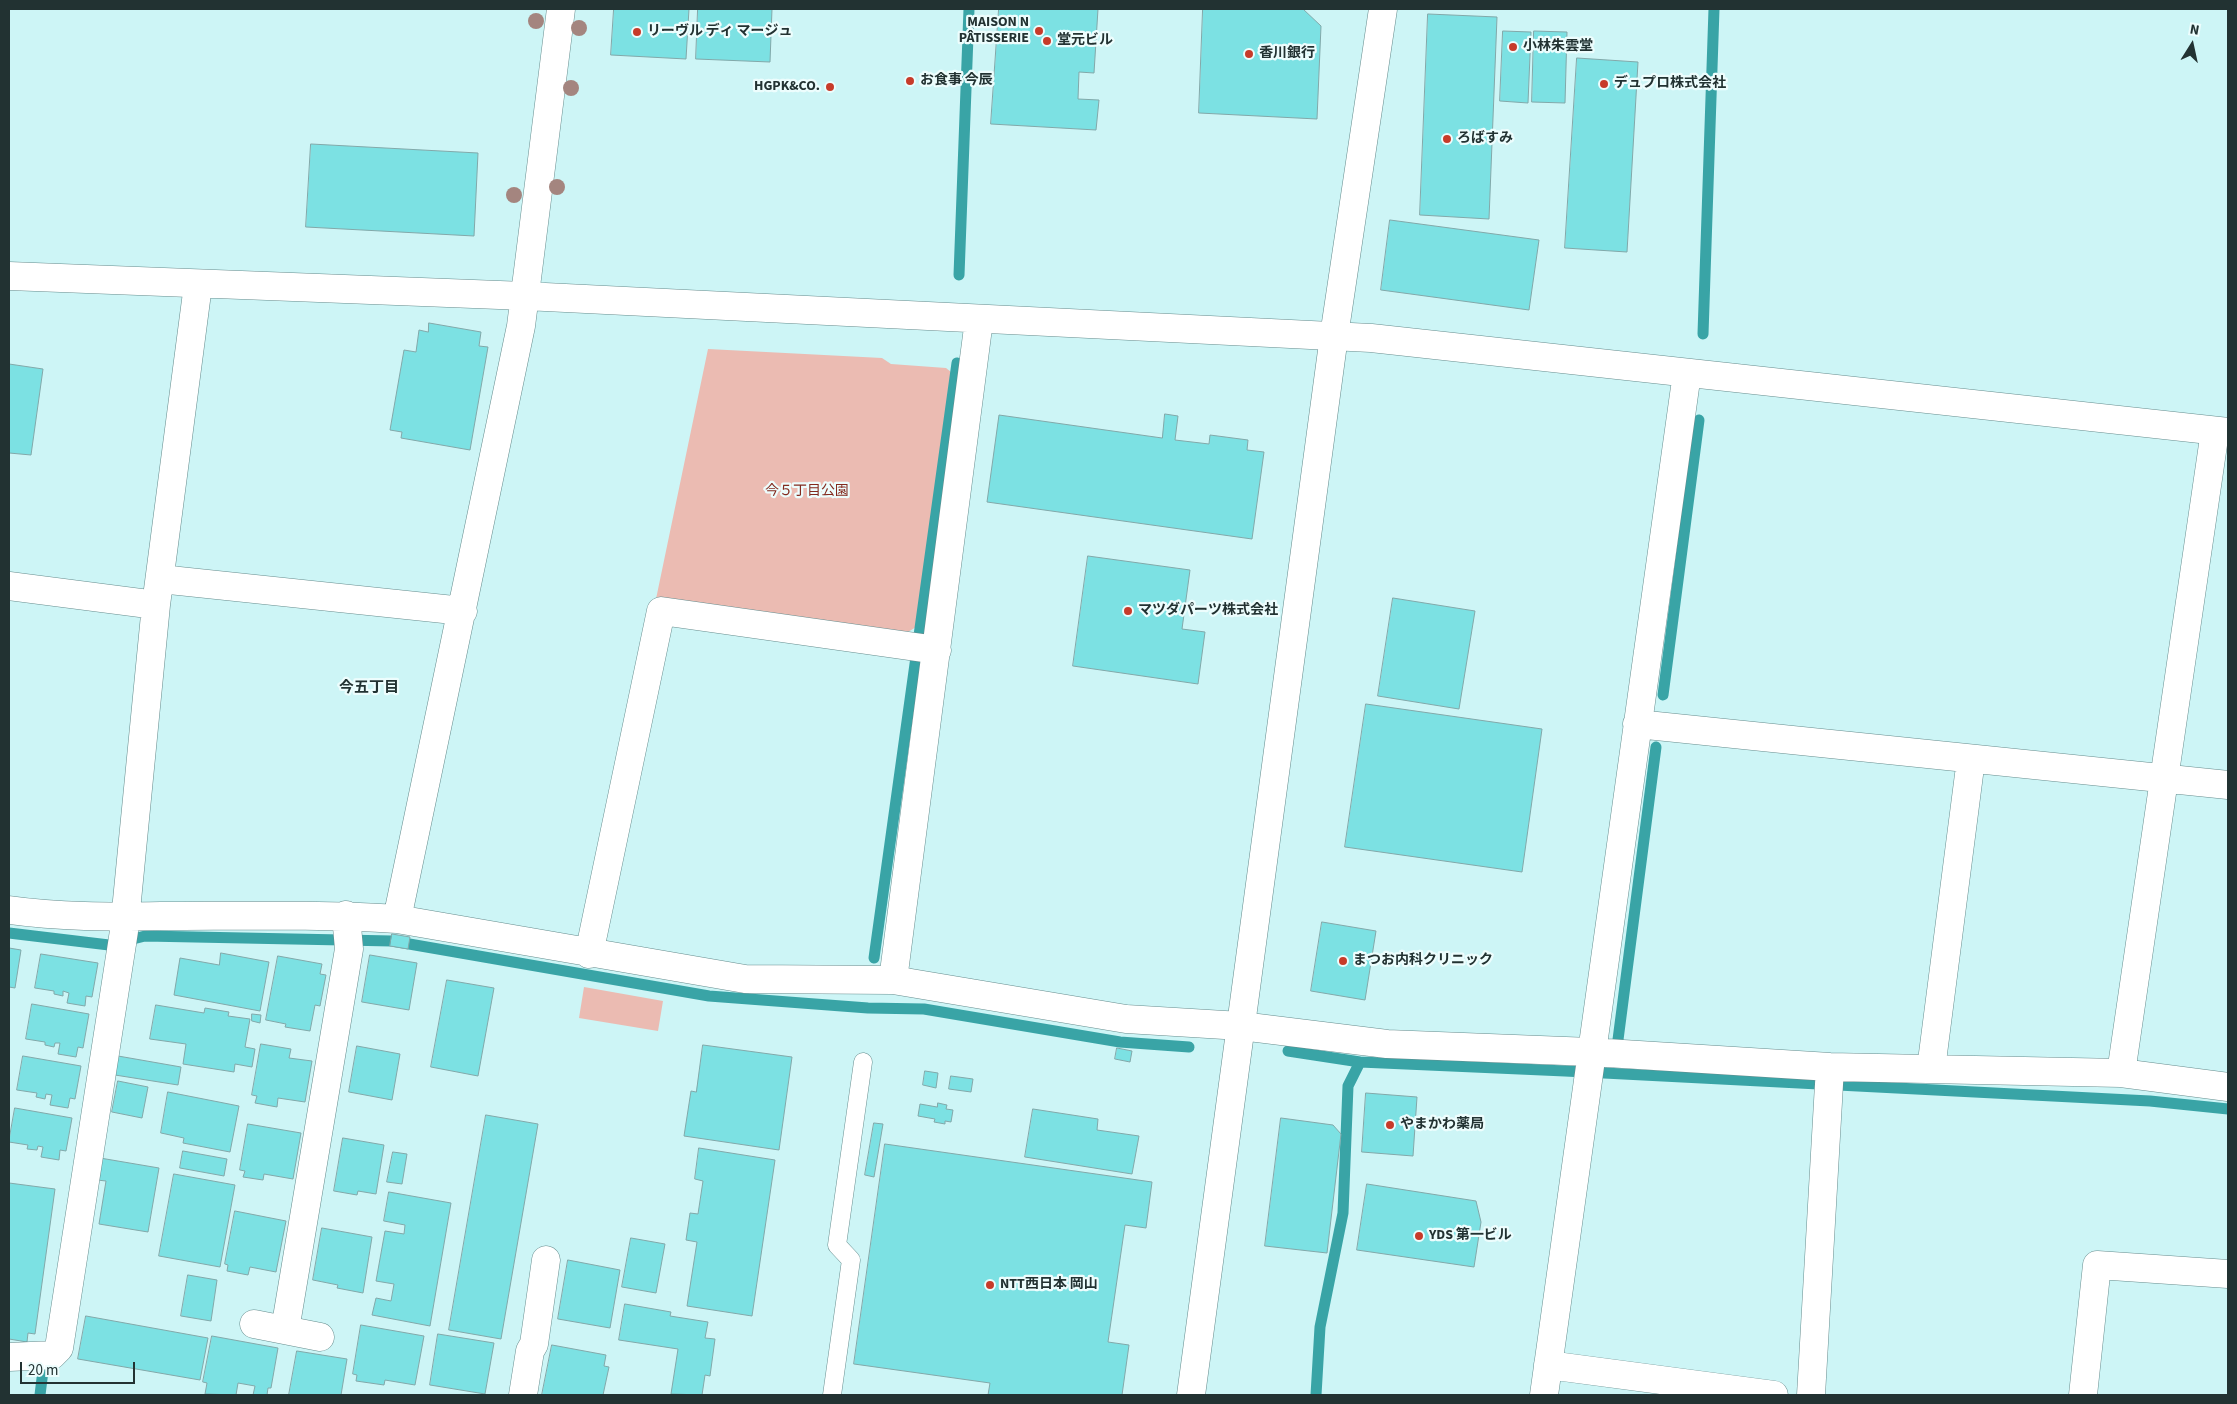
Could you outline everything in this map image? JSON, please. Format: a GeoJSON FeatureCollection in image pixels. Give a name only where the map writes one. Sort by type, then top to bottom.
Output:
{"type":"FeatureCollection","features":[{"type":"Feature","properties":{"kind":"street"},"geometry":{"type":"LineString","coordinates":[[397,918],[463,611],[521,326],[561,9]]}},
{"type":"Feature","properties":{"kind":"street"},"geometry":{"type":"LineString","coordinates":[[1190,1395],[1334,336],[1383,9]]}},
{"type":"Feature","properties":{"kind":"street"},"geometry":{"type":"LineString","coordinates":[[9,276],[198,285],[525,296],[979,320],[1334,336],[1406,342],[2222,432],[2163,778],[2121,1073]]}},
{"type":"Feature","properties":{"kind":"street"},"geometry":{"type":"LineString","coordinates":[[9,1357],[45,1355],[59,1348],[123,933],[156,605],[198,285]]}},
{"type":"Feature","properties":{"kind":"street"},"geometry":{"type":"LineString","coordinates":[[893,980],[924,648],[979,320]]}},
{"type":"Feature","properties":{"kind":"street"},"geometry":{"type":"LineString","coordinates":[[1544,1395],[1600,1060],[1637,724],[1687,373]]}},
{"type":"Feature","properties":{"kind":"street"},"geometry":{"type":"LineString","coordinates":[[160,579],[463,611]]}},
{"type":"Feature","properties":{"kind":"street"},"geometry":{"type":"LineString","coordinates":[[9,586],[156,605]]}},
{"type":"Feature","properties":{"kind":"street"},"geometry":{"type":"LineString","coordinates":[[589,954],[661,611],[924,648]]}},
{"type":"Feature","properties":{"kind":"street"},"geometry":{"type":"LineString","coordinates":[[1637,724],[2228,785]]}},
{"type":"Feature","properties":{"kind":"street"},"geometry":{"type":"LineString","coordinates":[[1931,1069],[1971,758]]}},
{"type":"Feature","properties":{"kind":"street"},"geometry":{"type":"LineString","coordinates":[[9,910],[37,914],[123,933],[348,932],[397,918],[589,954],[745,979],[893,980],[1126,1019],[1241,1026],[1387,1044],[1830,1079],[1931,1069],[2121,1073],[2228,1087]]}},
{"type":"Feature","properties":{"kind":"street"},"geometry":{"type":"LineString","coordinates":[[285,1330],[348,932]]}},
{"type":"Feature","properties":{"kind":"street"},"geometry":{"type":"LineString","coordinates":[[1811,1395],[1830,1079]]}},
{"type":"Feature","properties":{"kind":"street"},"geometry":{"type":"LineString","coordinates":[[523,1395],[530,1351],[534,1344],[546,1260]]}},
{"type":"Feature","properties":{"kind":"street"},"geometry":{"type":"LineString","coordinates":[[2083,1395],[2097,1265],[2228,1274]]}},
{"type":"Feature","properties":{"kind":"street"},"geometry":{"type":"LineString","coordinates":[[254,1324],[320,1337]]}},
{"type":"Feature","properties":{"kind":"street"},"geometry":{"type":"LineString","coordinates":[[1548,1365],[1774,1395]]}},
{"type":"Feature","properties":{"kind":"lane"},"geometry":{"type":"LineString","coordinates":[[832,1395],[851,1260],[837,1245],[863,1062]]}},
{"type":"Feature","properties":{"kind":"green space","name":"今５丁目公園"},"geometry":{"type":"Polygon","coordinates":[[[708,349],[882,358],[891,364],[946,368],[951,372],[916,627],[908,632],[656,599],[708,349]]]}},
{"type":"Feature","properties":{"kind":"green space"},"geometry":{"type":"Polygon","coordinates":[[[584,987],[663,1001],[658,1031],[579,1018],[584,987]]]}},
{"type":"Feature","properties":{"kind":"building"},"geometry":{"type":"Polygon","coordinates":[[[614,9],[689,9],[686,59],[611,55],[614,9]]]}},
{"type":"Feature","properties":{"kind":"building"},"geometry":{"type":"Polygon","coordinates":[[[698,9],[772,9],[770,62],[696,59],[698,9]]]}},
{"type":"Feature","properties":{"kind":"building","name":"堂元ビル"},"geometry":{"type":"Polygon","coordinates":[[[999,9],[1098,9],[1094,73],[1079,72],[1078,99],[1099,100],[1096,130],[991,124],[999,9]]]}},
{"type":"Feature","properties":{"kind":"building"},"geometry":{"type":"Polygon","coordinates":[[[1203,9],[1303,9],[1321,26],[1317,119],[1199,113],[1203,9]]]}},
{"type":"Feature","properties":{"kind":"building"},"geometry":{"type":"Polygon","coordinates":[[[1428,14],[1497,17],[1489,219],[1420,215],[1428,14]]]}},
{"type":"Feature","properties":{"kind":"building"},"geometry":{"type":"Polygon","coordinates":[[[1503,31],[1531,32],[1528,103],[1500,101],[1503,31]]]}},
{"type":"Feature","properties":{"kind":"building"},"geometry":{"type":"Polygon","coordinates":[[[1534,31],[1567,32],[1565,103],[1532,102],[1534,31]]]}},
{"type":"Feature","properties":{"kind":"building"},"geometry":{"type":"Polygon","coordinates":[[[1577,58],[1638,62],[1627,252],[1565,248],[1577,58]]]}},
{"type":"Feature","properties":{"kind":"building"},"geometry":{"type":"Polygon","coordinates":[[[311,144],[478,153],[474,236],[306,227],[311,144]]]}},
{"type":"Feature","properties":{"kind":"building"},"geometry":{"type":"Polygon","coordinates":[[[1390,220],[1539,240],[1529,310],[1381,290],[1390,220]]]}},
{"type":"Feature","properties":{"kind":"building"},"geometry":{"type":"Polygon","coordinates":[[[429,323],[481,332],[479,346],[488,347],[470,450],[401,438],[402,432],[390,430],[404,350],[416,352],[419,330],[428,332],[429,323]]]}},
{"type":"Feature","properties":{"kind":"building"},"geometry":{"type":"Polygon","coordinates":[[[9,364],[43,369],[31,455],[9,453],[9,364]]]}},
{"type":"Feature","properties":{"kind":"building"},"geometry":{"type":"Polygon","coordinates":[[[1165,414],[1178,416],[1175,440],[1209,444],[1210,435],[1248,440],[1247,450],[1264,452],[1252,539],[987,502],[999,415],[1162,438],[1165,414]]]}},
{"type":"Feature","properties":{"kind":"building"},"geometry":{"type":"Polygon","coordinates":[[[1088,556],[1190,570],[1182,629],[1205,632],[1198,684],[1073,666],[1088,556]]]}},
{"type":"Feature","properties":{"kind":"building"},"geometry":{"type":"Polygon","coordinates":[[[1393,598],[1475,611],[1459,709],[1378,696],[1393,598]]]}},
{"type":"Feature","properties":{"kind":"building"},"geometry":{"type":"Polygon","coordinates":[[[1366,704],[1542,729],[1522,872],[1345,847],[1366,704]]]}},
{"type":"Feature","properties":{"kind":"building","name":"まつお内科クリニック"},"geometry":{"type":"Polygon","coordinates":[[[1322,922],[1376,931],[1365,1000],[1311,991],[1322,922]]]}},
{"type":"Feature","properties":{"kind":"building"},"geometry":{"type":"Polygon","coordinates":[[[392,934],[410,937],[408,949],[390,946],[392,934]]]}},
{"type":"Feature","properties":{"kind":"building"},"geometry":{"type":"Polygon","coordinates":[[[9,948],[21,950],[15,988],[9,987],[9,948]]]}},
{"type":"Feature","properties":{"kind":"building"},"geometry":{"type":"Polygon","coordinates":[[[221,953],[269,962],[260,1011],[174,995],[180,958],[219,965],[221,953]]]}},
{"type":"Feature","properties":{"kind":"building"},"geometry":{"type":"Polygon","coordinates":[[[41,954],[98,963],[92,997],[86,996],[85,1006],[67,1003],[69,993],[63,991],[63,996],[54,994],[54,991],[35,988],[41,954]]]}},
{"type":"Feature","properties":{"kind":"building"},"geometry":{"type":"Polygon","coordinates":[[[370,955],[417,963],[409,1010],[362,1002],[370,955]]]}},
{"type":"Feature","properties":{"kind":"building"},"geometry":{"type":"Polygon","coordinates":[[[278,956],[322,964],[320,974],[326,975],[320,1006],[315,1005],[310,1031],[285,1027],[286,1024],[266,1020],[278,956]]]}},
{"type":"Feature","properties":{"kind":"building"},"geometry":{"type":"Polygon","coordinates":[[[447,980],[494,988],[478,1076],[431,1067],[447,980]]]}},
{"type":"Feature","properties":{"kind":"building"},"geometry":{"type":"Polygon","coordinates":[[[32,1004],[89,1014],[83,1048],[78,1047],[76,1057],[58,1054],[60,1043],[55,1043],[54,1047],[45,1045],[45,1042],[26,1039],[32,1004]]]}},
{"type":"Feature","properties":{"kind":"building"},"geometry":{"type":"Polygon","coordinates":[[[156,1005],[204,1013],[205,1008],[229,1012],[228,1016],[250,1019],[245,1047],[255,1049],[252,1067],[235,1064],[234,1072],[183,1064],[186,1044],[150,1039],[156,1005]]]}},
{"type":"Feature","properties":{"kind":"building"},"geometry":{"type":"Polygon","coordinates":[[[252,1014],[261,1015],[260,1023],[252,1021],[252,1014]]]}},
{"type":"Feature","properties":{"kind":"building"},"geometry":{"type":"Polygon","coordinates":[[[261,1044],[291,1049],[289,1058],[312,1061],[305,1102],[278,1098],[277,1107],[255,1103],[257,1096],[252,1095],[261,1044]]]}},
{"type":"Feature","properties":{"kind":"building"},"geometry":{"type":"Polygon","coordinates":[[[703,1045],[792,1057],[779,1150],[684,1136],[691,1091],[696,1092],[703,1045]]]}},
{"type":"Feature","properties":{"kind":"building"},"geometry":{"type":"Polygon","coordinates":[[[357,1046],[400,1054],[392,1100],[349,1092],[357,1046]]]}},
{"type":"Feature","properties":{"kind":"building"},"geometry":{"type":"Polygon","coordinates":[[[1117,1048],[1132,1051],[1130,1062],[1115,1059],[1117,1048]]]}},
{"type":"Feature","properties":{"kind":"building"},"geometry":{"type":"Polygon","coordinates":[[[23,1056],[81,1066],[75,1099],[70,1098],[68,1108],[50,1105],[52,1095],[46,1094],[45,1099],[36,1097],[37,1093],[17,1090],[23,1056]]]}},
{"type":"Feature","properties":{"kind":"building"},"geometry":{"type":"Polygon","coordinates":[[[118,1056],[181,1067],[178,1085],[115,1075],[118,1056]]]}},
{"type":"Feature","properties":{"kind":"building"},"geometry":{"type":"Polygon","coordinates":[[[925,1071],[938,1073],[936,1088],[923,1085],[925,1071]]]}},
{"type":"Feature","properties":{"kind":"building"},"geometry":{"type":"Polygon","coordinates":[[[951,1076],[973,1079],[971,1092],[949,1089],[951,1076]]]}},
{"type":"Feature","properties":{"kind":"building"},"geometry":{"type":"Polygon","coordinates":[[[118,1081],[148,1087],[142,1118],[112,1112],[118,1081]]]}},
{"type":"Feature","properties":{"kind":"building"},"geometry":{"type":"Polygon","coordinates":[[[168,1092],[239,1106],[230,1152],[183,1143],[184,1138],[161,1133],[168,1092]]]}},
{"type":"Feature","properties":{"kind":"building","name":"やまかわ薬局"},"geometry":{"type":"Polygon","coordinates":[[[1366,1093],[1417,1097],[1413,1156],[1362,1152],[1366,1093]]]}},
{"type":"Feature","properties":{"kind":"building"},"geometry":{"type":"Polygon","coordinates":[[[938,1103],[947,1105],[946,1109],[953,1110],[951,1122],[945,1121],[945,1124],[934,1122],[935,1119],[918,1116],[920,1104],[937,1107],[938,1103]]]}},
{"type":"Feature","properties":{"kind":"building"},"geometry":{"type":"Polygon","coordinates":[[[15,1108],[72,1118],[66,1151],[60,1150],[59,1160],[41,1157],[43,1147],[38,1146],[37,1150],[27,1149],[28,1145],[9,1142],[15,1108]]]}},
{"type":"Feature","properties":{"kind":"building"},"geometry":{"type":"Polygon","coordinates":[[[1033,1109],[1098,1119],[1097,1130],[1139,1136],[1132,1174],[1025,1157],[1033,1109]]]}},
{"type":"Feature","properties":{"kind":"building"},"geometry":{"type":"Polygon","coordinates":[[[486,1115],[538,1124],[501,1339],[449,1330],[486,1115]]]}},
{"type":"Feature","properties":{"kind":"building"},"geometry":{"type":"Polygon","coordinates":[[[1281,1118],[1333,1125],[1341,1134],[1327,1253],[1265,1246],[1281,1118]]]}},
{"type":"Feature","properties":{"kind":"building"},"geometry":{"type":"Polygon","coordinates":[[[874,1123],[883,1124],[874,1177],[865,1175],[874,1123]]]}},
{"type":"Feature","properties":{"kind":"building"},"geometry":{"type":"Polygon","coordinates":[[[248,1124],[301,1133],[293,1179],[264,1174],[263,1180],[243,1177],[245,1171],[240,1170],[248,1124]]]}},
{"type":"Feature","properties":{"kind":"building"},"geometry":{"type":"Polygon","coordinates":[[[343,1138],[384,1145],[376,1194],[358,1191],[357,1195],[334,1191],[343,1138]]]}},
{"type":"Feature","properties":{"kind":"building","name":"NTT西日本 岡山"},"geometry":{"type":"Polygon","coordinates":[[[885,1144],[1152,1182],[1146,1228],[1125,1225],[1108,1342],[1129,1345],[1122,1395],[988,1395],[990,1383],[854,1364],[885,1144]]]}},
{"type":"Feature","properties":{"kind":"building"},"geometry":{"type":"Polygon","coordinates":[[[699,1148],[775,1160],[752,1316],[687,1306],[697,1242],[686,1240],[690,1213],[698,1214],[703,1181],[695,1179],[699,1148]]]}},
{"type":"Feature","properties":{"kind":"building"},"geometry":{"type":"Polygon","coordinates":[[[183,1151],[227,1159],[224,1176],[180,1168],[183,1151]]]}},
{"type":"Feature","properties":{"kind":"building"},"geometry":{"type":"Polygon","coordinates":[[[393,1152],[407,1154],[402,1184],[387,1182],[393,1152]]]}},
{"type":"Feature","properties":{"kind":"building"},"geometry":{"type":"Polygon","coordinates":[[[100,1158],[159,1168],[148,1232],[99,1224],[106,1181],[97,1180],[100,1158]]]}},
{"type":"Feature","properties":{"kind":"building"},"geometry":{"type":"Polygon","coordinates":[[[174,1174],[235,1185],[220,1267],[159,1256],[174,1174]]]}},
{"type":"Feature","properties":{"kind":"building"},"geometry":{"type":"Polygon","coordinates":[[[9,1183],[55,1189],[35,1334],[28,1333],[27,1342],[9,1339],[9,1183]]]}},
{"type":"Feature","properties":{"kind":"building","name":"YDS 第一ビル"},"geometry":{"type":"Polygon","coordinates":[[[1367,1184],[1476,1201],[1481,1222],[1474,1267],[1357,1250],[1367,1184]]]}},
{"type":"Feature","properties":{"kind":"building"},"geometry":{"type":"Polygon","coordinates":[[[389,1192],[451,1203],[430,1326],[372,1315],[376,1298],[391,1301],[394,1284],[376,1281],[385,1231],[404,1234],[405,1225],[384,1221],[389,1192]]]}},
{"type":"Feature","properties":{"kind":"building"},"geometry":{"type":"Polygon","coordinates":[[[235,1211],[286,1221],[276,1272],[250,1267],[248,1275],[227,1271],[228,1265],[225,1264],[235,1211]]]}},
{"type":"Feature","properties":{"kind":"building"},"geometry":{"type":"Polygon","coordinates":[[[322,1228],[372,1237],[363,1293],[337,1288],[338,1285],[313,1280],[322,1228]]]}},
{"type":"Feature","properties":{"kind":"building"},"geometry":{"type":"Polygon","coordinates":[[[631,1238],[665,1244],[656,1293],[622,1287],[631,1238]]]}},
{"type":"Feature","properties":{"kind":"building"},"geometry":{"type":"Polygon","coordinates":[[[568,1260],[620,1270],[610,1328],[558,1319],[568,1260]]]}},
{"type":"Feature","properties":{"kind":"building"},"geometry":{"type":"Polygon","coordinates":[[[188,1275],[217,1280],[211,1321],[181,1316],[188,1275]]]}},
{"type":"Feature","properties":{"kind":"building"},"geometry":{"type":"Polygon","coordinates":[[[625,1304],[671,1312],[670,1316],[708,1322],[705,1338],[715,1339],[710,1376],[705,1375],[702,1395],[671,1394],[678,1349],[619,1340],[625,1304]]]}},
{"type":"Feature","properties":{"kind":"building"},"geometry":{"type":"Polygon","coordinates":[[[86,1316],[208,1338],[200,1380],[78,1359],[86,1316]]]}},
{"type":"Feature","properties":{"kind":"building"},"geometry":{"type":"Polygon","coordinates":[[[361,1325],[424,1336],[415,1385],[385,1380],[384,1385],[356,1381],[357,1375],[353,1374],[361,1325]]]}},
{"type":"Feature","properties":{"kind":"building"},"geometry":{"type":"Polygon","coordinates":[[[438,1334],[494,1343],[485,1394],[430,1385],[438,1334]]]}},
{"type":"Feature","properties":{"kind":"building"},"geometry":{"type":"Polygon","coordinates":[[[212,1336],[278,1348],[271,1388],[268,1388],[267,1395],[253,1395],[255,1386],[238,1383],[236,1395],[205,1394],[207,1383],[203,1382],[212,1336]]]}},
{"type":"Feature","properties":{"kind":"building"},"geometry":{"type":"Polygon","coordinates":[[[552,1345],[606,1355],[604,1366],[609,1367],[603,1395],[542,1395],[552,1345]]]}},
{"type":"Feature","properties":{"kind":"building"},"geometry":{"type":"Polygon","coordinates":[[[297,1351],[347,1359],[341,1395],[289,1395],[297,1351]]]}},
{"type":"Feature","properties":{"kind":"waterway"},"geometry":{"type":"LineString","coordinates":[[959,275],[969,9]]}},
{"type":"Feature","properties":{"kind":"waterway"},"geometry":{"type":"LineString","coordinates":[[1703,334],[1714,9]]}},
{"type":"Feature","properties":{"kind":"waterway"},"geometry":{"type":"LineString","coordinates":[[874,958],[957,363]]}},
{"type":"Feature","properties":{"kind":"waterway"},"geometry":{"type":"LineString","coordinates":[[1663,695],[1699,420]]}},
{"type":"Feature","properties":{"kind":"waterway"},"geometry":{"type":"LineString","coordinates":[[1616,1055],[1656,747]]}},
{"type":"Feature","properties":{"kind":"waterway"},"geometry":{"type":"LineString","coordinates":[[9,933],[109,945],[145,936],[392,941],[709,996],[868,1008],[924,1009],[1120,1042],[1189,1047]]}},
{"type":"Feature","properties":{"kind":"waterway"},"geometry":{"type":"LineString","coordinates":[[1288,1051],[1360,1062],[2150,1101],[2228,1109]]}},
{"type":"Feature","properties":{"kind":"waterway"},"geometry":{"type":"LineString","coordinates":[[1316,1395],[1320,1327],[1343,1213],[1348,1086],[1360,1062]]}},
{"type":"Feature","properties":{"kind":"waterway"},"geometry":{"type":"LineString","coordinates":[[40,1395],[45,1354]]}},
{"type":"Feature","properties":{"kind":"place","name":"MAISON N PÂTISSERIE"},"geometry":{"type":"Point","coordinates":[1039,31]}},
{"type":"Feature","properties":{"kind":"place","name":"リーヴル ディ マージュ"},"geometry":{"type":"Point","coordinates":[637,32]}},
{"type":"Feature","properties":{"kind":"place","name":"堂元ビル"},"geometry":{"type":"Point","coordinates":[1047,41]}},
{"type":"Feature","properties":{"kind":"place","name":"小林朱雲堂"},"geometry":{"type":"Point","coordinates":[1513,47]}},
{"type":"Feature","properties":{"kind":"place","name":"香川銀行"},"geometry":{"type":"Point","coordinates":[1249,54]}},
{"type":"Feature","properties":{"kind":"place","name":"お食事 今辰"},"geometry":{"type":"Point","coordinates":[910,81]}},
{"type":"Feature","properties":{"kind":"place","name":"デュプロ株式会社"},"geometry":{"type":"Point","coordinates":[1604,84]}},
{"type":"Feature","properties":{"kind":"place","name":"HGPK&CO."},"geometry":{"type":"Point","coordinates":[830,87]}},
{"type":"Feature","properties":{"kind":"place","name":"ろばすみ"},"geometry":{"type":"Point","coordinates":[1447,139]}},
{"type":"Feature","properties":{"kind":"place","name":"マツダパーツ株式会社"},"geometry":{"type":"Point","coordinates":[1128,611]}},
{"type":"Feature","properties":{"kind":"place","name":"まつお内科クリニック"},"geometry":{"type":"Point","coordinates":[1343,961]}},
{"type":"Feature","properties":{"kind":"place","name":"やまかわ薬局"},"geometry":{"type":"Point","coordinates":[1390,1125]}},
{"type":"Feature","properties":{"kind":"place","name":"YDS 第一ビル"},"geometry":{"type":"Point","coordinates":[1419,1236]}},
{"type":"Feature","properties":{"kind":"place","name":"NTT西日本 岡山"},"geometry":{"type":"Point","coordinates":[990,1285]}},
{"type":"Feature","properties":{"kind":"district","name":"今五丁目"},"geometry":{"type":"Point","coordinates":[369,689]}}]}
